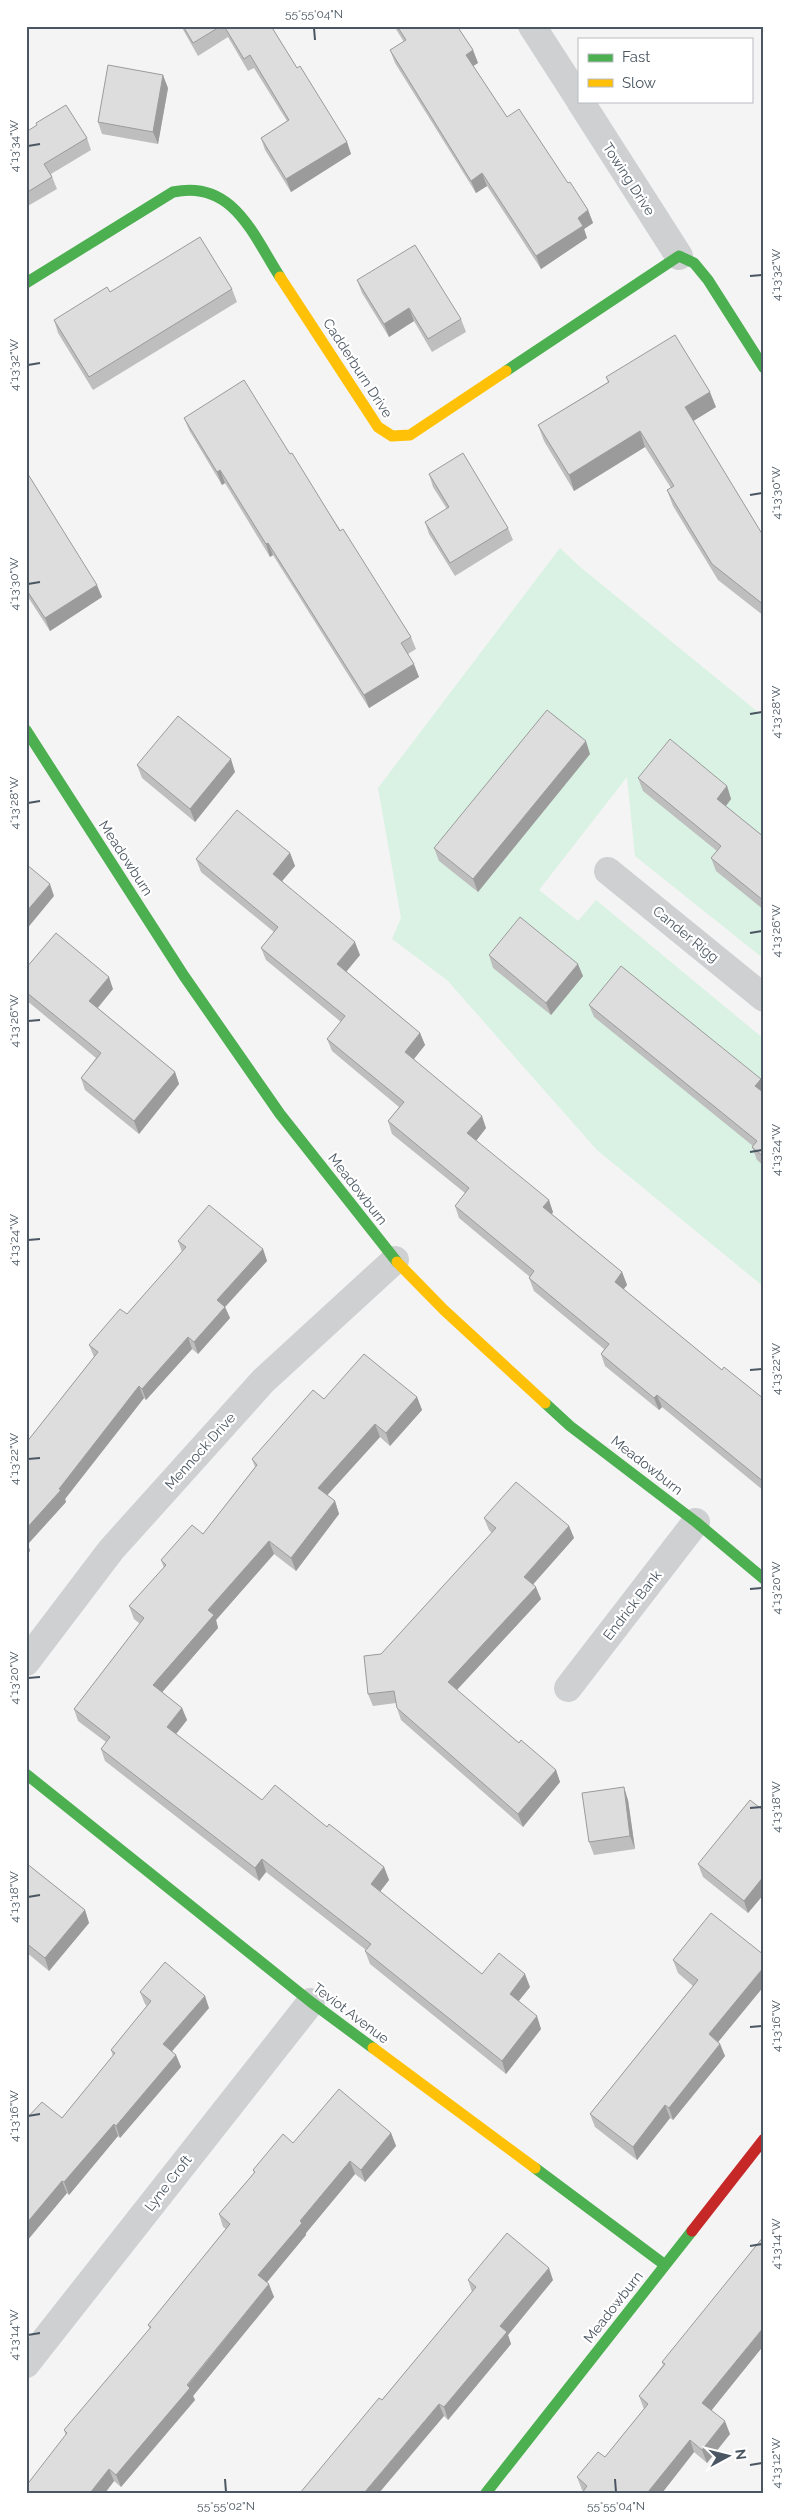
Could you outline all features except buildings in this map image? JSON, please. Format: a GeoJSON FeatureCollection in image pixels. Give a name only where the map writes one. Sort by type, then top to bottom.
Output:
{"type":"FeatureCollection","features":[{"type":"Feature","properties":{"kind":"street","name":"Towing Drive"},"geometry":{"type":"LineString","coordinates":[[532,26],[578,98]]}},
{"type":"Feature","properties":{"kind":"street","name":"Towing Drive"},"geometry":{"type":"LineString","coordinates":[[580,102],[679,256]]}},
{"type":"Feature","properties":{"kind":"street","name":"Cadderburn Drive"},"geometry":{"type":"LineString","coordinates":[[26,283],[173,192],[188,188],[216,193],[236,208],[378,427],[391,436],[400,438],[410,435],[679,256]]}},
{"type":"Feature","properties":{"kind":"street"},"geometry":{"type":"LineString","coordinates":[[679,256],[694,263],[708,280],[764,368]]}},
{"type":"Feature","properties":{"kind":"street","name":"Meadowburn"},"geometry":{"type":"LineString","coordinates":[[26,730],[184,976],[252,1074],[280,1114],[395,1260],[444,1310],[570,1426],[696,1522],[764,1578]]}},
{"type":"Feature","properties":{"kind":"street","name":"Cander Rigg"},"geometry":{"type":"LineString","coordinates":[[608,871],[764,998]]}},
{"type":"Feature","properties":{"kind":"street","name":"Mennock Drive"},"geometry":{"type":"LineString","coordinates":[[26,1662],[111,1550],[257,1389],[395,1260]]}},
{"type":"Feature","properties":{"kind":"street","name":"Endrick Bank"},"geometry":{"type":"LineString","coordinates":[[568,1688],[696,1522]]}},
{"type":"Feature","properties":{"kind":"street","name":"Teviot Avenue"},"geometry":{"type":"LineString","coordinates":[[26,1774],[311,2002],[665,2265]]}},
{"type":"Feature","properties":{"kind":"street","name":"Lyne Croft"},"geometry":{"type":"LineString","coordinates":[[26,2364],[311,2002]]}},
{"type":"Feature","properties":{"kind":"street","name":"Meadowburn"},"geometry":{"type":"LineString","coordinates":[[486,2493],[764,2139]]}},
{"type":"Feature","properties":{"kind":"green space"},"geometry":{"type":"Polygon","coordinates":[[[560,548],[579,566],[764,717],[764,959],[635,856],[627,777],[539,890],[578,921],[596,900],[764,1039],[764,1287],[597,1150],[447,980],[392,939],[401,918],[378,788],[560,548]]]}},
{"type":"Feature","properties":{"kind":"traffic: fast"},"geometry":{"type":"LineString","coordinates":[[26,283],[173,192],[194,190],[211,194],[226,202],[239,214],[250,228],[280,277]]}},
{"type":"Feature","properties":{"kind":"traffic: fast"},"geometry":{"type":"LineString","coordinates":[[506,371],[679,256],[694,263],[708,280],[764,368]]}},
{"type":"Feature","properties":{"kind":"traffic: fast"},"geometry":{"type":"LineString","coordinates":[[26,730],[184,976],[280,1114],[397,1262]]}},
{"type":"Feature","properties":{"kind":"traffic: fast"},"geometry":{"type":"LineString","coordinates":[[545,1403],[570,1426],[696,1522],[764,1579]]}},
{"type":"Feature","properties":{"kind":"traffic: fast"},"geometry":{"type":"LineString","coordinates":[[26,1774],[311,2002],[373,2048]]}},
{"type":"Feature","properties":{"kind":"traffic: fast"},"geometry":{"type":"LineString","coordinates":[[535,2168],[665,2265]]}},
{"type":"Feature","properties":{"kind":"traffic: fast"},"geometry":{"type":"LineString","coordinates":[[486,2493],[692,2231]]}},
{"type":"Feature","properties":{"kind":"traffic: slow"},"geometry":{"type":"LineString","coordinates":[[280,277],[378,427],[392,436],[410,435],[506,371]]}},
{"type":"Feature","properties":{"kind":"traffic: slow"},"geometry":{"type":"LineString","coordinates":[[397,1262],[444,1310],[545,1403]]}},
{"type":"Feature","properties":{"kind":"traffic: slow"},"geometry":{"type":"LineString","coordinates":[[373,2048],[535,2168]]}},
{"type":"Feature","properties":{"kind":"traffic: jam"},"geometry":{"type":"LineString","coordinates":[[692,2231],[764,2139]]}}]}
